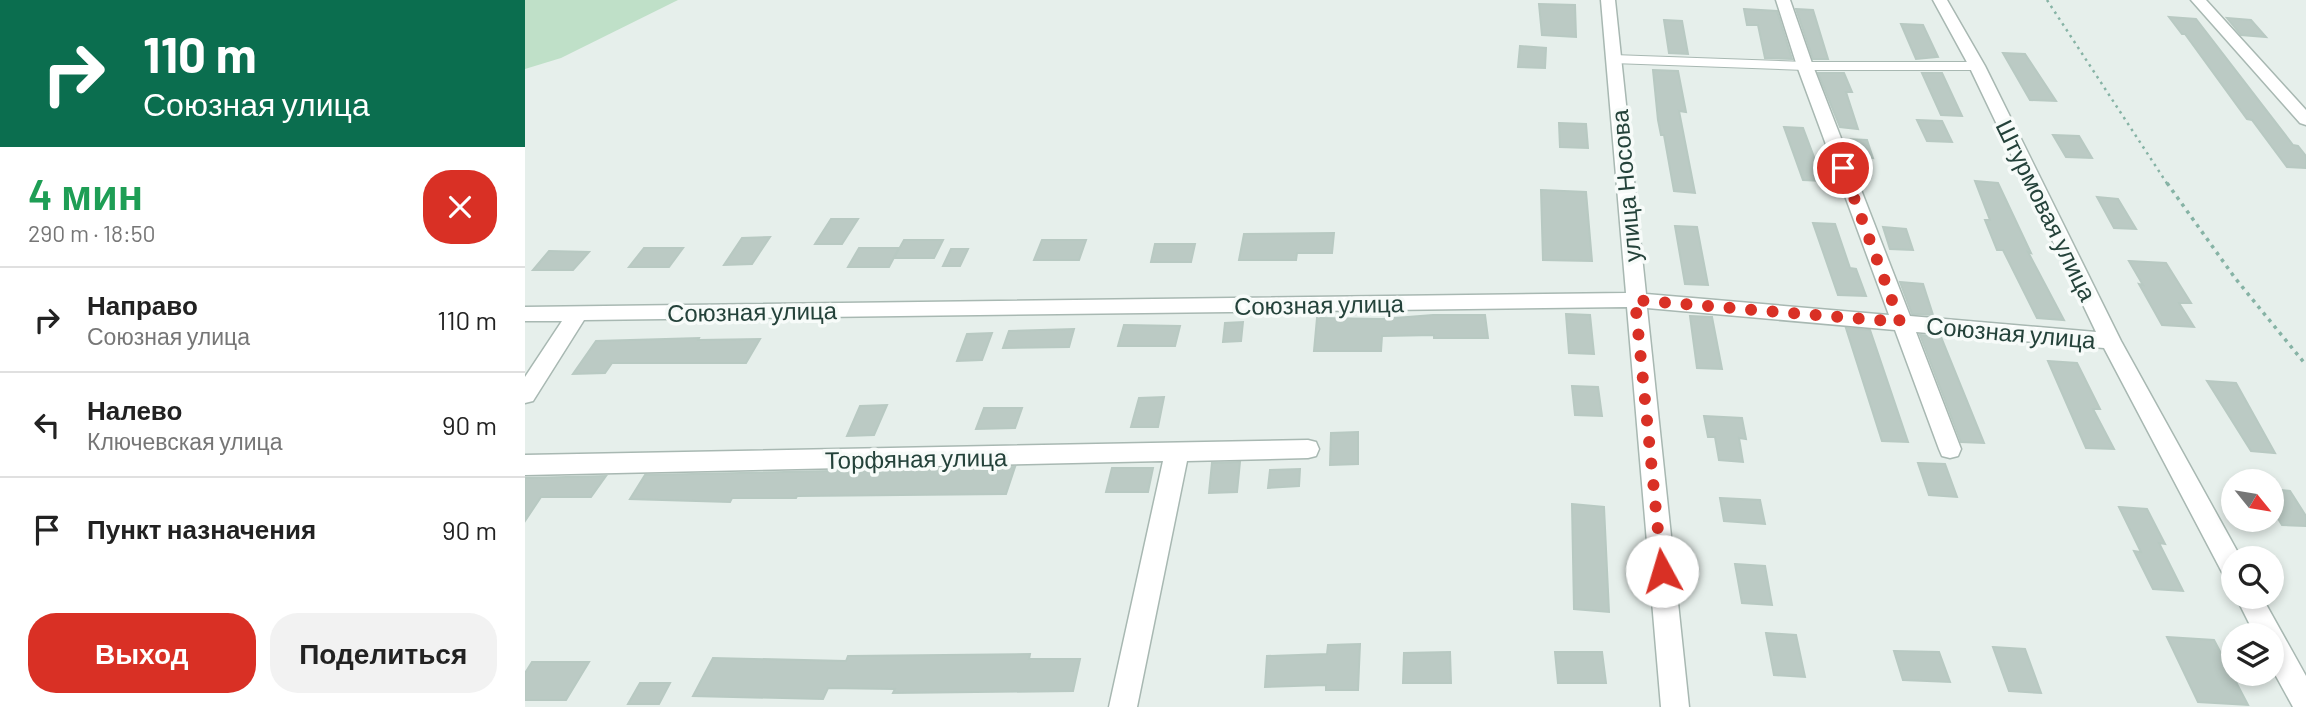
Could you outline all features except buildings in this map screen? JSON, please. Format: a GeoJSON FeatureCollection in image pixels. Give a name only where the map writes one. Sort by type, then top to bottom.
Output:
{"type":"FeatureCollection","features":[{"type":"Feature","properties":{"kind":"street","name":"улица Носова"},"geometry":{"type":"LineString","coordinates":[[1608,0],[1675,707]]}},
{"type":"Feature","properties":{"kind":"street"},"geometry":{"type":"LineString","coordinates":[[1783,0],[1900,322],[1950,449]]}},
{"type":"Feature","properties":{"kind":"street","name":"Штурмовая улица"},"geometry":{"type":"LineString","coordinates":[[1940,0],[1977,66],[2111,341],[2221,546]]}},
{"type":"Feature","properties":{"kind":"street"},"geometry":{"type":"LineString","coordinates":[[2198,0],[2306,120]]}},
{"type":"Feature","properties":{"kind":"street","name":"Союзная улица"},"geometry":{"type":"LineString","coordinates":[[525,314],[1635,300],[2111,341]]}},
{"type":"Feature","properties":{"kind":"street"},"geometry":{"type":"LineString","coordinates":[[525,395],[578,313]]}},
{"type":"Feature","properties":{"kind":"street","name":"Торфяная улица"},"geometry":{"type":"LineString","coordinates":[[525,466],[1308,449]]}},
{"type":"Feature","properties":{"kind":"street"},"geometry":{"type":"LineString","coordinates":[[1122,707],[1177,452]]}},
{"type":"Feature","properties":{"kind":"street"},"geometry":{"type":"LineString","coordinates":[[2284,663],[2306,704]]}},
{"type":"Feature","properties":{"kind":"lane"},"geometry":{"type":"LineString","coordinates":[[1613,59],[1805,66],[1977,66]]}},
{"type":"Feature","properties":{"kind":"path"},"geometry":{"type":"LineString","coordinates":[[2047,0],[2167,185],[2228,270],[2306,365]]}},
{"type":"Feature","properties":{"kind":"green space"},"geometry":{"type":"Polygon","coordinates":[[[525,0],[678,0],[561,58],[525,69],[525,0]]]}},
{"type":"Feature","properties":{"kind":"route"},"geometry":{"type":"LineString","coordinates":[[1662,571],[1635,300],[1900,322],[1843,168]]}}]}
